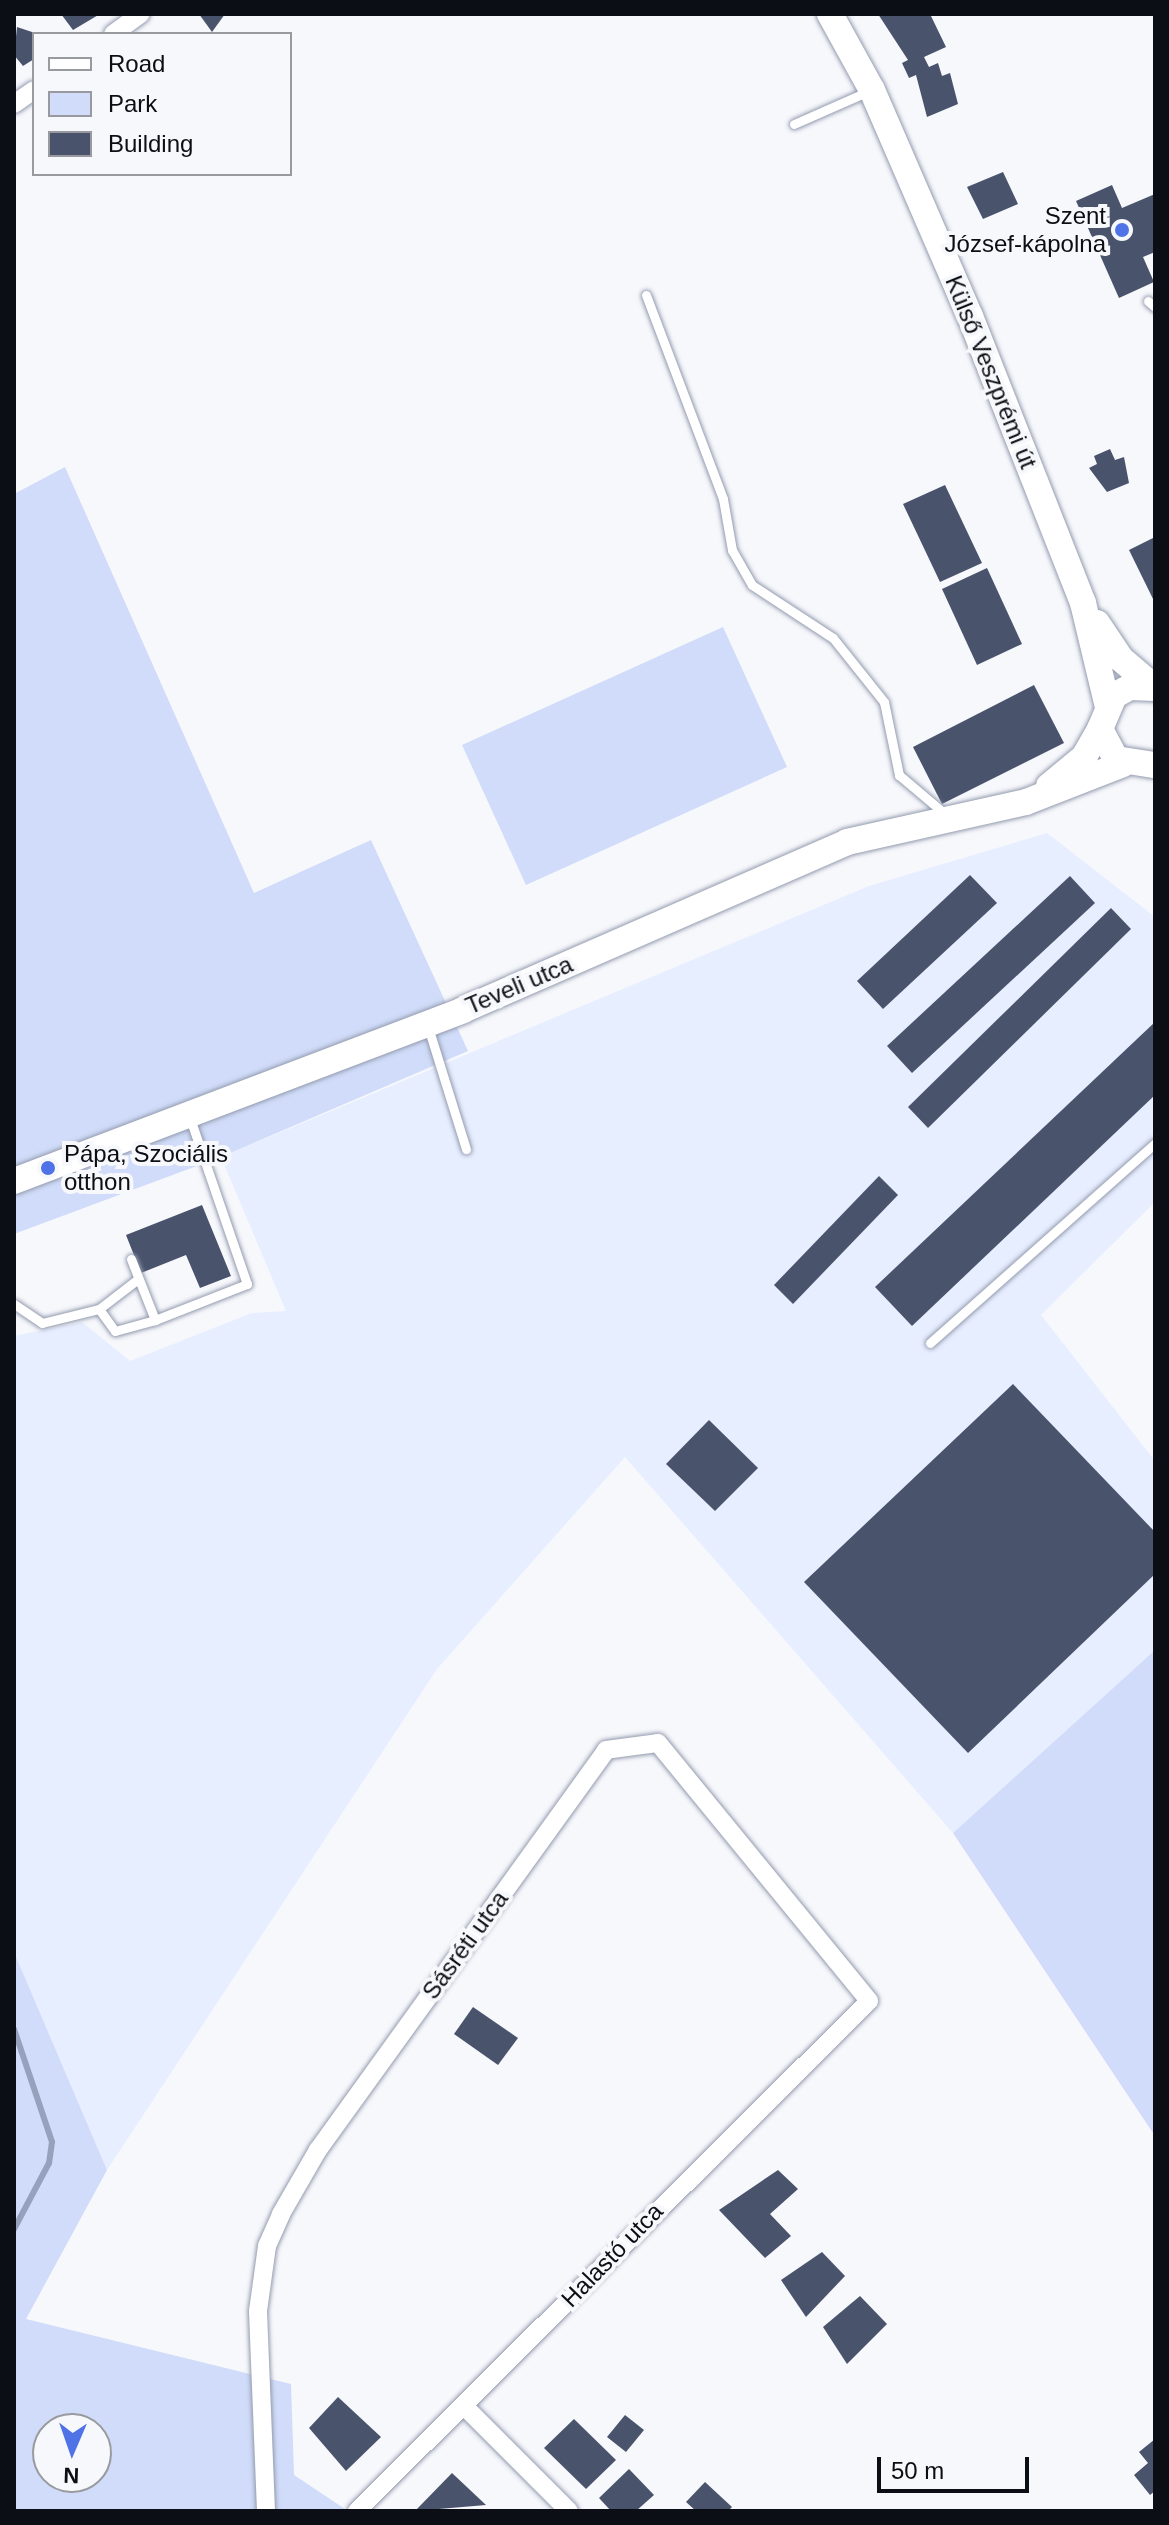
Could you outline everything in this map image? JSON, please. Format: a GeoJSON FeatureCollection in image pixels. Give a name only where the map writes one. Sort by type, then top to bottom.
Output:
{"type":"FeatureCollection","features":[{"type":"Feature","properties":{"kind":"main road","name":"Külső Veszprémi út"},"geometry":{"type":"LineString","coordinates":[[830,14],[872,90],[1083,603],[1107,703]]}},
{"type":"Feature","properties":{"kind":"main road","name":"Külső Veszprémi út"},"geometry":{"type":"LineString","coordinates":[[1083,603],[1121,659],[1155,688]]}},
{"type":"Feature","properties":{"kind":"main road"},"geometry":{"type":"LineString","coordinates":[[1143,770],[1109,753],[1100,729],[1107,703],[1130,687],[1155,688]]}},
{"type":"Feature","properties":{"kind":"main road","name":"Teveli utca"},"geometry":{"type":"LineString","coordinates":[[1026,802],[1071,770],[1100,729]]}},
{"type":"Feature","properties":{"kind":"main road","name":"Teveli utca"},"geometry":{"type":"LineString","coordinates":[[14,1181],[426,1024],[847,842],[956,821],[1143,770]]}},
{"type":"Feature","properties":{"kind":"street"},"geometry":{"type":"LineString","coordinates":[[116,32],[141,14]]}},
{"type":"Feature","properties":{"kind":"street"},"geometry":{"type":"LineString","coordinates":[[14,104],[32,91]]}},
{"type":"Feature","properties":{"kind":"street","name":"Sásréti utca"},"geometry":{"type":"LineString","coordinates":[[266,2511],[258,2311],[267,2246],[318,2150],[606,1750],[658,1743],[869,2001]]}},
{"type":"Feature","properties":{"kind":"street","name":"Halastó utca"},"geometry":{"type":"LineString","coordinates":[[357,2511],[465,2407],[869,2001]]}},
{"type":"Feature","properties":{"kind":"street"},"geometry":{"type":"LineString","coordinates":[[465,2407],[569,2511]]}},
{"type":"Feature","properties":{"kind":"lane"},"geometry":{"type":"LineString","coordinates":[[794,124],[872,90]]}},
{"type":"Feature","properties":{"kind":"lane"},"geometry":{"type":"LineString","coordinates":[[646,295],[723,499],[724,533],[752,585],[833,638],[884,702],[899,775],[911,792],[956,821]]}},
{"type":"Feature","properties":{"kind":"lane"},"geometry":{"type":"LineString","coordinates":[[426,1024],[466,1149]]}},
{"type":"Feature","properties":{"kind":"lane"},"geometry":{"type":"LineString","coordinates":[[99,1309],[115,1331],[155,1320],[247,1284],[188,1115]]}},
{"type":"Feature","properties":{"kind":"lane"},"geometry":{"type":"LineString","coordinates":[[930,1343],[1155,1143]]}},
{"type":"Feature","properties":{"kind":"lane"},"geometry":{"type":"LineString","coordinates":[[131,1259],[155,1320]]}},
{"type":"Feature","properties":{"kind":"lane"},"geometry":{"type":"LineString","coordinates":[[14,1304],[42,1323],[99,1309],[138,1279]]}},
{"type":"Feature","properties":{"kind":"shaded area"},"geometry":{"type":"Polygon","coordinates":[[[1047,833],[1155,917],[1155,1202],[1041,1315],[1155,1461],[1155,1650],[953,1833],[625,1457],[437,1669],[107,2170],[14,1952],[14,1336],[82,1322],[130,1361],[252,1313],[286,1311],[221,1157],[869,886],[1047,833]]]}},
{"type":"Feature","properties":{"kind":"green space"},"geometry":{"type":"Polygon","coordinates":[[[65,467],[254,893],[371,840],[468,1051],[221,1157],[14,1234],[14,494],[65,467]]]}},
{"type":"Feature","properties":{"kind":"green space"},"geometry":{"type":"Polygon","coordinates":[[[723,627],[787,767],[526,885],[462,745],[723,627]]]}},
{"type":"Feature","properties":{"kind":"green space"},"geometry":{"type":"Polygon","coordinates":[[[1155,1650],[1155,2136],[953,1833],[1155,1650]]]}},
{"type":"Feature","properties":{"kind":"green space"},"geometry":{"type":"Polygon","coordinates":[[[14,1952],[107,2170],[26,2319],[291,2384],[294,2475],[348,2511],[14,2511],[14,1952]]]}},
{"type":"Feature","properties":{"kind":"building"},"geometry":{"type":"Polygon","coordinates":[[[61,14],[100,14],[73,30],[61,14]]]}},
{"type":"Feature","properties":{"kind":"building"},"geometry":{"type":"Polygon","coordinates":[[[199,14],[225,14],[212,32],[199,14]]]}},
{"type":"Feature","properties":{"kind":"building"},"geometry":{"type":"Polygon","coordinates":[[[878,14],[930,14],[946,47],[924,57],[929,67],[938,63],[942,76],[950,73],[958,104],[927,117],[916,75],[909,78],[902,63],[908,60],[878,14]]]}},
{"type":"Feature","properties":{"kind":"building"},"geometry":{"type":"Polygon","coordinates":[[[17,27],[32,32],[32,60],[23,66],[14,55],[17,27]]]}},
{"type":"Feature","properties":{"kind":"building"},"geometry":{"type":"Polygon","coordinates":[[[1003,172],[1018,204],[983,219],[967,187],[1003,172]]]}},
{"type":"Feature","properties":{"kind":"building","name":"Szent József-kápolna"},"geometry":{"type":"Polygon","coordinates":[[[1112,185],[1122,208],[1155,194],[1155,252],[1143,257],[1154,282],[1119,298],[1076,201],[1112,185]]]}},
{"type":"Feature","properties":{"kind":"building"},"geometry":{"type":"Polygon","coordinates":[[[1110,449],[1115,460],[1124,457],[1129,483],[1107,492],[1089,468],[1097,464],[1094,456],[1110,449]]]}},
{"type":"Feature","properties":{"kind":"building"},"geometry":{"type":"Polygon","coordinates":[[[945,485],[982,563],[940,582],[903,504],[945,485]]]}},
{"type":"Feature","properties":{"kind":"building"},"geometry":{"type":"Polygon","coordinates":[[[1155,537],[1155,603],[1129,550],[1155,537]]]}},
{"type":"Feature","properties":{"kind":"building"},"geometry":{"type":"Polygon","coordinates":[[[987,568],[1022,644],[977,665],[942,589],[987,568]]]}},
{"type":"Feature","properties":{"kind":"building"},"geometry":{"type":"Polygon","coordinates":[[[1034,685],[1064,743],[942,804],[913,747],[1034,685]]]}},
{"type":"Feature","properties":{"kind":"building"},"geometry":{"type":"Polygon","coordinates":[[[970,875],[997,903],[883,1009],[857,981],[970,875]]]}},
{"type":"Feature","properties":{"kind":"building"},"geometry":{"type":"Polygon","coordinates":[[[1070,876],[1095,903],[912,1073],[887,1046],[1070,876]]]}},
{"type":"Feature","properties":{"kind":"building"},"geometry":{"type":"Polygon","coordinates":[[[1111,908],[1131,929],[928,1128],[908,1107],[1111,908]]]}},
{"type":"Feature","properties":{"kind":"building"},"geometry":{"type":"Polygon","coordinates":[[[1155,1022],[1155,1095],[912,1326],[875,1287],[1155,1022]]]}},
{"type":"Feature","properties":{"kind":"building"},"geometry":{"type":"Polygon","coordinates":[[[879,1176],[898,1195],[793,1304],[774,1285],[879,1176]]]}},
{"type":"Feature","properties":{"kind":"building"},"geometry":{"type":"Polygon","coordinates":[[[202,1205],[231,1276],[200,1288],[186,1255],[141,1273],[126,1235],[202,1205]]]}},
{"type":"Feature","properties":{"kind":"building"},"geometry":{"type":"Polygon","coordinates":[[[1013,1384],[1155,1532],[1155,1574],[968,1753],[804,1582],[1013,1384]]]}},
{"type":"Feature","properties":{"kind":"building"},"geometry":{"type":"Polygon","coordinates":[[[709,1420],[758,1468],[715,1511],[666,1464],[709,1420]]]}},
{"type":"Feature","properties":{"kind":"building"},"geometry":{"type":"Polygon","coordinates":[[[473,2007],[518,2038],[498,2065],[454,2034],[473,2007]]]}},
{"type":"Feature","properties":{"kind":"building"},"geometry":{"type":"Polygon","coordinates":[[[778,2170],[798,2189],[770,2214],[791,2236],[765,2258],[719,2210],[778,2170]]]}},
{"type":"Feature","properties":{"kind":"building"},"geometry":{"type":"Polygon","coordinates":[[[822,2252],[845,2276],[806,2317],[781,2280],[822,2252]]]}},
{"type":"Feature","properties":{"kind":"building"},"geometry":{"type":"Polygon","coordinates":[[[860,2296],[887,2324],[847,2364],[823,2327],[860,2296]]]}},
{"type":"Feature","properties":{"kind":"building"},"geometry":{"type":"Polygon","coordinates":[[[338,2397],[381,2437],[346,2471],[309,2428],[338,2397]]]}},
{"type":"Feature","properties":{"kind":"building"},"geometry":{"type":"Polygon","coordinates":[[[625,2415],[644,2430],[626,2452],[607,2437],[625,2415]]]}},
{"type":"Feature","properties":{"kind":"building"},"geometry":{"type":"Polygon","coordinates":[[[574,2419],[616,2460],[586,2489],[544,2448],[574,2419]]]}},
{"type":"Feature","properties":{"kind":"building"},"geometry":{"type":"Polygon","coordinates":[[[1155,2439],[1155,2491],[1150,2495],[1134,2475],[1148,2463],[1139,2452],[1155,2439]]]}},
{"type":"Feature","properties":{"kind":"building"},"geometry":{"type":"Polygon","coordinates":[[[629,2469],[654,2495],[636,2511],[611,2511],[599,2498],[629,2469]]]}},
{"type":"Feature","properties":{"kind":"building"},"geometry":{"type":"Polygon","coordinates":[[[452,2473],[486,2505],[415,2511],[452,2473]]]}},
{"type":"Feature","properties":{"kind":"building"},"geometry":{"type":"Polygon","coordinates":[[[705,2482],[732,2507],[728,2511],[696,2511],[686,2502],[705,2482]]]}},
{"type":"Feature","properties":{"kind":"waterway"},"geometry":{"type":"LineString","coordinates":[[14,2029],[52,2142],[49,2163],[14,2229]]}},
{"type":"Feature","properties":{"kind":"place","name":"Szent József-kápolna"},"geometry":{"type":"Point","coordinates":[1122,230]}},
{"type":"Feature","properties":{"kind":"place","name":"Pápa, Szociális otthon"},"geometry":{"type":"Point","coordinates":[48,1168]}}]}
